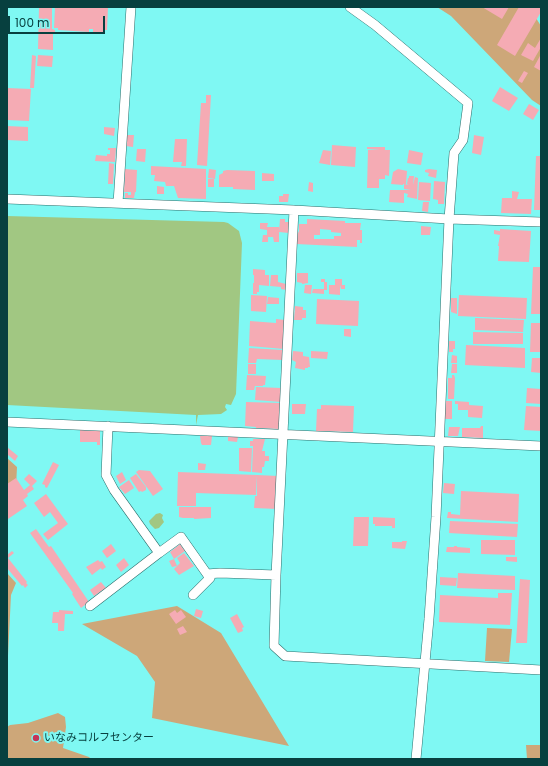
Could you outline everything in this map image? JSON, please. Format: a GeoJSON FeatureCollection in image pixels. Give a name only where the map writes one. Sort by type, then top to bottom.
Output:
{"type":"FeatureCollection","features":[{"type":"Feature","properties":{"kind":"street"},"geometry":{"type":"LineString","coordinates":[[118,203],[131,7]]}},
{"type":"Feature","properties":{"kind":"street"},"geometry":{"type":"LineString","coordinates":[[350,7],[375,25],[468,103],[463,140],[454,153],[449,219],[436,517],[416,759]]}},
{"type":"Feature","properties":{"kind":"street"},"geometry":{"type":"LineString","coordinates":[[7,199],[294,210],[449,219],[541,222]]}},
{"type":"Feature","properties":{"kind":"street"},"geometry":{"type":"LineString","coordinates":[[294,210],[276,575],[274,646],[285,656],[424,665],[541,670]]}},
{"type":"Feature","properties":{"kind":"street"},"geometry":{"type":"LineString","coordinates":[[7,422],[541,446]]}},
{"type":"Feature","properties":{"kind":"street"},"geometry":{"type":"LineString","coordinates":[[108,426],[106,475],[114,490],[159,553]]}},
{"type":"Feature","properties":{"kind":"street"},"geometry":{"type":"LineString","coordinates":[[90,606],[181,537],[210,578],[193,595]]}},
{"type":"Feature","properties":{"kind":"street"},"geometry":{"type":"LineString","coordinates":[[207,574],[276,575]]}},
{"type":"Feature","properties":{"kind":"shaded area"},"geometry":{"type":"Polygon","coordinates":[[[437,7],[529,7],[541,26],[541,106],[532,100],[451,16],[437,7]]]}},
{"type":"Feature","properties":{"kind":"shaded area"},"geometry":{"type":"Polygon","coordinates":[[[7,216],[224,222],[228,223],[239,231],[242,243],[236,394],[231,405],[226,404],[225,407],[227,410],[221,414],[198,415],[196,425],[196,415],[7,405],[7,216]]]}},
{"type":"Feature","properties":{"kind":"shaded area"},"geometry":{"type":"Polygon","coordinates":[[[7,458],[17,467],[16,487],[7,486],[7,458]]]}},
{"type":"Feature","properties":{"kind":"shaded area"},"geometry":{"type":"Polygon","coordinates":[[[160,513],[163,515],[162,518],[164,522],[159,528],[155,529],[149,521],[156,514],[160,513]]]}},
{"type":"Feature","properties":{"kind":"shaded area"},"geometry":{"type":"Polygon","coordinates":[[[7,573],[16,583],[11,595],[7,676],[7,573]]]}},
{"type":"Feature","properties":{"kind":"shaded area"},"geometry":{"type":"Polygon","coordinates":[[[177,606],[221,633],[289,746],[152,718],[155,682],[137,656],[82,624],[177,606]]]}},
{"type":"Feature","properties":{"kind":"shaded area"},"geometry":{"type":"Polygon","coordinates":[[[487,628],[512,629],[509,662],[485,661],[487,628]]]}},
{"type":"Feature","properties":{"kind":"shaded area","name":"いなみコルフセンター"},"geometry":{"type":"Polygon","coordinates":[[[58,713],[65,717],[66,727],[63,748],[91,759],[7,759],[7,727],[10,725],[28,723],[58,713]]]}},
{"type":"Feature","properties":{"kind":"shaded area"},"geometry":{"type":"Polygon","coordinates":[[[526,745],[541,745],[541,759],[527,759],[526,745]]]}},
{"type":"Feature","properties":{"kind":"building"},"geometry":{"type":"Polygon","coordinates":[[[39,7],[52,8],[52,29],[55,30],[55,34],[53,34],[53,50],[38,49],[39,7]]]}},
{"type":"Feature","properties":{"kind":"building"},"geometry":{"type":"Polygon","coordinates":[[[55,7],[108,7],[107,30],[103,30],[103,32],[93,32],[93,29],[89,29],[89,32],[58,30],[58,28],[54,28],[55,7]]]}},
{"type":"Feature","properties":{"kind":"building"},"geometry":{"type":"Polygon","coordinates":[[[482,7],[509,7],[502,19],[482,7]]]}},
{"type":"Feature","properties":{"kind":"building"},"geometry":{"type":"Polygon","coordinates":[[[519,7],[541,7],[541,12],[515,56],[497,45],[519,7]]]}},
{"type":"Feature","properties":{"kind":"building"},"geometry":{"type":"Polygon","coordinates":[[[541,38],[541,47],[533,61],[521,55],[528,43],[535,48],[541,38]]]}},
{"type":"Feature","properties":{"kind":"building"},"geometry":{"type":"Polygon","coordinates":[[[541,54],[541,71],[534,67],[541,54]]]}},
{"type":"Feature","properties":{"kind":"building"},"geometry":{"type":"Polygon","coordinates":[[[32,55],[36,56],[34,88],[30,88],[32,55]]]}},
{"type":"Feature","properties":{"kind":"building"},"geometry":{"type":"Polygon","coordinates":[[[38,55],[53,56],[52,67],[37,66],[38,55]]]}},
{"type":"Feature","properties":{"kind":"building"},"geometry":{"type":"Polygon","coordinates":[[[524,71],[528,73],[522,83],[518,81],[524,71]]]}},
{"type":"Feature","properties":{"kind":"building"},"geometry":{"type":"Polygon","coordinates":[[[500,87],[518,98],[509,111],[492,101],[500,87]]]}},
{"type":"Feature","properties":{"kind":"building"},"geometry":{"type":"Polygon","coordinates":[[[7,88],[31,89],[29,121],[7,120],[7,88]]]}},
{"type":"Feature","properties":{"kind":"building"},"geometry":{"type":"Polygon","coordinates":[[[206,95],[211,95],[207,166],[197,165],[201,103],[206,103],[206,95]]]}},
{"type":"Feature","properties":{"kind":"building"},"geometry":{"type":"Polygon","coordinates":[[[529,104],[539,110],[533,120],[523,114],[529,104]]]}},
{"type":"Feature","properties":{"kind":"building"},"geometry":{"type":"Polygon","coordinates":[[[7,126],[28,127],[28,141],[7,140],[7,126]]]}},
{"type":"Feature","properties":{"kind":"building"},"geometry":{"type":"Polygon","coordinates":[[[104,127],[115,128],[114,136],[104,134],[104,127]]]}},
{"type":"Feature","properties":{"kind":"building"},"geometry":{"type":"Polygon","coordinates":[[[127,135],[134,135],[133,147],[126,146],[127,135]]]}},
{"type":"Feature","properties":{"kind":"building"},"geometry":{"type":"Polygon","coordinates":[[[474,135],[484,137],[481,155],[472,153],[474,135]]]}},
{"type":"Feature","properties":{"kind":"building"},"geometry":{"type":"Polygon","coordinates":[[[175,139],[187,139],[186,166],[181,166],[182,162],[173,162],[175,139]]]}},
{"type":"Feature","properties":{"kind":"building"},"geometry":{"type":"Polygon","coordinates":[[[332,145],[356,147],[355,167],[331,165],[332,145]]]}},
{"type":"Feature","properties":{"kind":"building"},"geometry":{"type":"Polygon","coordinates":[[[367,147],[385,147],[385,150],[390,150],[389,176],[385,175],[385,179],[379,179],[379,188],[367,188],[368,150],[380,150],[367,149],[367,147]]]}},
{"type":"Feature","properties":{"kind":"building"},"geometry":{"type":"Polygon","coordinates":[[[108,148],[116,148],[115,162],[95,161],[96,155],[107,156],[107,154],[110,154],[110,150],[108,150],[108,148]]]}},
{"type":"Feature","properties":{"kind":"building"},"geometry":{"type":"Polygon","coordinates":[[[137,149],[146,149],[145,162],[136,161],[137,149]]]}},
{"type":"Feature","properties":{"kind":"building"},"geometry":{"type":"Polygon","coordinates":[[[323,150],[331,151],[330,165],[319,163],[323,150]]]}},
{"type":"Feature","properties":{"kind":"building"},"geometry":{"type":"Polygon","coordinates":[[[409,150],[423,153],[421,165],[407,163],[409,150]]]}},
{"type":"Feature","properties":{"kind":"building"},"geometry":{"type":"Polygon","coordinates":[[[536,156],[541,156],[541,210],[534,210],[536,156]]]}},
{"type":"Feature","properties":{"kind":"building"},"geometry":{"type":"Polygon","coordinates":[[[109,163],[114,164],[113,184],[108,184],[109,163]]]}},
{"type":"Feature","properties":{"kind":"building"},"geometry":{"type":"Polygon","coordinates":[[[151,166],[206,169],[206,199],[178,198],[174,186],[166,186],[165,182],[154,181],[155,175],[151,175],[151,166]]]}},
{"type":"Feature","properties":{"kind":"building"},"geometry":{"type":"Polygon","coordinates":[[[125,169],[137,170],[136,192],[134,198],[125,198],[125,193],[131,195],[131,192],[124,192],[125,169]]]}},
{"type":"Feature","properties":{"kind":"building"},"geometry":{"type":"Polygon","coordinates":[[[209,169],[216,170],[215,179],[208,178],[209,169]]]}},
{"type":"Feature","properties":{"kind":"building"},"geometry":{"type":"Polygon","coordinates":[[[398,169],[407,171],[406,184],[391,184],[393,172],[398,169]]]}},
{"type":"Feature","properties":{"kind":"building"},"geometry":{"type":"Polygon","coordinates":[[[425,170],[437,170],[436,178],[428,176],[429,173],[425,172],[425,170]]]}},
{"type":"Feature","properties":{"kind":"building"},"geometry":{"type":"Polygon","coordinates":[[[223,171],[255,171],[255,190],[219,187],[219,175],[223,173],[223,171]]]}},
{"type":"Feature","properties":{"kind":"building"},"geometry":{"type":"Polygon","coordinates":[[[262,173],[274,174],[274,181],[262,181],[262,173]]]}},
{"type":"Feature","properties":{"kind":"building"},"geometry":{"type":"Polygon","coordinates":[[[409,176],[414,176],[413,185],[415,177],[418,178],[417,199],[407,197],[408,194],[404,193],[404,203],[389,202],[390,190],[411,190],[404,189],[404,184],[409,185],[407,184],[409,176]]]}},
{"type":"Feature","properties":{"kind":"building"},"geometry":{"type":"Polygon","coordinates":[[[208,179],[214,179],[214,187],[208,187],[208,179]]]}},
{"type":"Feature","properties":{"kind":"building"},"geometry":{"type":"Polygon","coordinates":[[[434,181],[445,182],[444,204],[438,204],[438,200],[433,199],[434,181]]]}},
{"type":"Feature","properties":{"kind":"building"},"geometry":{"type":"Polygon","coordinates":[[[309,182],[313,183],[313,192],[308,191],[309,182]]]}},
{"type":"Feature","properties":{"kind":"building"},"geometry":{"type":"Polygon","coordinates":[[[419,182],[431,183],[430,201],[418,200],[419,182]]]}},
{"type":"Feature","properties":{"kind":"building"},"geometry":{"type":"Polygon","coordinates":[[[157,186],[164,187],[164,194],[157,194],[157,186]]]}},
{"type":"Feature","properties":{"kind":"building"},"geometry":{"type":"Polygon","coordinates":[[[512,191],[519,192],[517,199],[532,199],[531,214],[501,213],[502,198],[512,198],[512,191]]]}},
{"type":"Feature","properties":{"kind":"building"},"geometry":{"type":"Polygon","coordinates":[[[283,194],[289,194],[288,202],[279,202],[279,196],[283,196],[283,194]]]}},
{"type":"Feature","properties":{"kind":"building"},"geometry":{"type":"Polygon","coordinates":[[[423,202],[429,202],[428,212],[422,211],[423,202]]]}},
{"type":"Feature","properties":{"kind":"building"},"geometry":{"type":"Polygon","coordinates":[[[280,219],[285,219],[285,222],[289,222],[289,233],[279,232],[280,219]]]}},
{"type":"Feature","properties":{"kind":"building"},"geometry":{"type":"Polygon","coordinates":[[[307,219],[361,223],[360,230],[362,230],[362,243],[360,243],[360,240],[357,240],[357,247],[296,244],[296,233],[299,231],[299,224],[307,224],[307,219]],[[320,229],[320,235],[314,235],[314,239],[334,239],[334,236],[341,236],[341,233],[331,232],[331,230],[320,229]]]}},
{"type":"Feature","properties":{"kind":"building"},"geometry":{"type":"Polygon","coordinates":[[[260,223],[268,223],[267,227],[279,227],[279,242],[274,242],[273,237],[268,237],[268,242],[262,242],[263,235],[267,235],[267,230],[260,229],[260,223]]]}},
{"type":"Feature","properties":{"kind":"building"},"geometry":{"type":"Polygon","coordinates":[[[421,226],[431,227],[430,235],[421,235],[421,226]]]}},
{"type":"Feature","properties":{"kind":"building"},"geometry":{"type":"Polygon","coordinates":[[[500,229],[531,231],[529,262],[498,261],[500,235],[494,234],[494,230],[500,231],[500,229]]]}},
{"type":"Feature","properties":{"kind":"building"},"geometry":{"type":"Polygon","coordinates":[[[533,267],[541,267],[541,314],[531,314],[533,267]]]}},
{"type":"Feature","properties":{"kind":"building"},"geometry":{"type":"Polygon","coordinates":[[[253,269],[265,270],[265,275],[269,275],[269,286],[259,285],[259,292],[257,292],[257,294],[253,294],[253,269]]]}},
{"type":"Feature","properties":{"kind":"building"},"geometry":{"type":"Polygon","coordinates":[[[297,273],[308,273],[308,283],[302,284],[297,282],[297,273]]]}},
{"type":"Feature","properties":{"kind":"building"},"geometry":{"type":"Polygon","coordinates":[[[271,275],[278,275],[278,282],[286,284],[286,290],[281,289],[281,287],[270,286],[271,275]]]}},
{"type":"Feature","properties":{"kind":"building"},"geometry":{"type":"Polygon","coordinates":[[[321,279],[325,279],[325,282],[327,282],[327,290],[324,290],[324,294],[312,293],[313,289],[324,289],[324,282],[321,282],[321,279]]]}},
{"type":"Feature","properties":{"kind":"building"},"geometry":{"type":"Polygon","coordinates":[[[335,279],[342,279],[342,285],[345,285],[345,289],[341,289],[340,285],[340,295],[329,294],[329,285],[335,285],[335,279]]]}},
{"type":"Feature","properties":{"kind":"building"},"geometry":{"type":"Polygon","coordinates":[[[305,285],[312,285],[311,294],[304,293],[305,285]]]}},
{"type":"Feature","properties":{"kind":"building"},"geometry":{"type":"Polygon","coordinates":[[[251,295],[267,296],[266,312],[251,311],[251,295]]]}},
{"type":"Feature","properties":{"kind":"building"},"geometry":{"type":"Polygon","coordinates":[[[459,295],[527,298],[526,319],[458,316],[459,295]]]}},
{"type":"Feature","properties":{"kind":"building"},"geometry":{"type":"Polygon","coordinates":[[[268,297],[279,298],[279,304],[267,304],[268,297]]]}},
{"type":"Feature","properties":{"kind":"building"},"geometry":{"type":"Polygon","coordinates":[[[451,298],[457,298],[457,314],[451,312],[451,298]]]}},
{"type":"Feature","properties":{"kind":"building"},"geometry":{"type":"Polygon","coordinates":[[[317,299],[359,301],[358,326],[316,324],[317,299]]]}},
{"type":"Feature","properties":{"kind":"building"},"geometry":{"type":"Polygon","coordinates":[[[295,306],[303,307],[303,310],[306,310],[306,318],[302,318],[302,320],[294,320],[295,306]]]}},
{"type":"Feature","properties":{"kind":"building"},"geometry":{"type":"Polygon","coordinates":[[[475,318],[524,320],[523,332],[475,330],[475,318]]]}},
{"type":"Feature","properties":{"kind":"building"},"geometry":{"type":"Polygon","coordinates":[[[276,319],[285,320],[284,349],[249,346],[250,321],[276,323],[276,319]]]}},
{"type":"Feature","properties":{"kind":"building"},"geometry":{"type":"Polygon","coordinates":[[[531,323],[541,323],[541,352],[530,352],[531,323]]]}},
{"type":"Feature","properties":{"kind":"building"},"geometry":{"type":"Polygon","coordinates":[[[344,329],[351,329],[351,337],[344,336],[344,329]]]}},
{"type":"Feature","properties":{"kind":"building"},"geometry":{"type":"Polygon","coordinates":[[[473,332],[523,333],[523,344],[473,344],[473,332]]]}},
{"type":"Feature","properties":{"kind":"building"},"geometry":{"type":"Polygon","coordinates":[[[449,341],[455,341],[455,349],[453,349],[453,352],[449,352],[449,341]]]}},
{"type":"Feature","properties":{"kind":"building"},"geometry":{"type":"Polygon","coordinates":[[[466,345],[525,348],[525,368],[465,365],[466,345]]]}},
{"type":"Feature","properties":{"kind":"building"},"geometry":{"type":"Polygon","coordinates":[[[249,348],[283,350],[283,360],[257,359],[256,363],[248,363],[249,348]]]}},
{"type":"Feature","properties":{"kind":"building"},"geometry":{"type":"Polygon","coordinates":[[[293,351],[303,352],[303,356],[309,357],[310,367],[305,368],[305,370],[295,368],[296,362],[292,360],[293,351]]]}},
{"type":"Feature","properties":{"kind":"building"},"geometry":{"type":"Polygon","coordinates":[[[311,351],[328,352],[327,359],[311,358],[311,351]]]}},
{"type":"Feature","properties":{"kind":"building"},"geometry":{"type":"Polygon","coordinates":[[[452,355],[457,356],[457,363],[451,363],[452,355]]]}},
{"type":"Feature","properties":{"kind":"building"},"geometry":{"type":"Polygon","coordinates":[[[532,358],[541,358],[541,373],[531,372],[532,358]]]}},
{"type":"Feature","properties":{"kind":"building"},"geometry":{"type":"Polygon","coordinates":[[[248,364],[256,364],[256,374],[248,374],[248,364]]]}},
{"type":"Feature","properties":{"kind":"building"},"geometry":{"type":"Polygon","coordinates":[[[452,364],[457,364],[457,373],[451,373],[452,364]]]}},
{"type":"Feature","properties":{"kind":"building"},"geometry":{"type":"Polygon","coordinates":[[[247,375],[266,376],[265,385],[255,386],[254,390],[246,390],[247,375]]]}},
{"type":"Feature","properties":{"kind":"building"},"geometry":{"type":"Polygon","coordinates":[[[452,375],[454,375],[455,378],[454,399],[448,399],[448,378],[452,378],[452,375]]]}},
{"type":"Feature","properties":{"kind":"building"},"geometry":{"type":"Polygon","coordinates":[[[256,387],[281,388],[281,402],[255,400],[256,387]]]}},
{"type":"Feature","properties":{"kind":"building"},"geometry":{"type":"Polygon","coordinates":[[[527,388],[541,389],[541,404],[526,403],[527,388]]]}},
{"type":"Feature","properties":{"kind":"building"},"geometry":{"type":"Polygon","coordinates":[[[445,401],[452,401],[452,419],[444,419],[445,401]]]}},
{"type":"Feature","properties":{"kind":"building"},"geometry":{"type":"Polygon","coordinates":[[[455,401],[469,402],[469,405],[483,406],[482,418],[468,417],[468,410],[458,410],[458,404],[455,404],[455,401]]]}},
{"type":"Feature","properties":{"kind":"building"},"geometry":{"type":"Polygon","coordinates":[[[246,402],[281,403],[279,429],[245,426],[246,402]]]}},
{"type":"Feature","properties":{"kind":"building"},"geometry":{"type":"Polygon","coordinates":[[[292,404],[306,404],[305,414],[292,414],[292,404]]]}},
{"type":"Feature","properties":{"kind":"building"},"geometry":{"type":"Polygon","coordinates":[[[321,405],[354,406],[353,432],[316,431],[317,409],[321,409],[321,405]]]}},
{"type":"Feature","properties":{"kind":"building"},"geometry":{"type":"Polygon","coordinates":[[[526,406],[541,407],[541,431],[524,430],[526,406]]]}},
{"type":"Feature","properties":{"kind":"building"},"geometry":{"type":"Polygon","coordinates":[[[483,426],[483,438],[462,437],[462,428],[480,428],[483,426]]]}},
{"type":"Feature","properties":{"kind":"building"},"geometry":{"type":"Polygon","coordinates":[[[449,427],[460,427],[458,436],[448,436],[449,427]]]}},
{"type":"Feature","properties":{"kind":"building"},"geometry":{"type":"Polygon","coordinates":[[[80,430],[100,431],[100,445],[97,445],[97,442],[80,442],[80,430]]]}},
{"type":"Feature","properties":{"kind":"building"},"geometry":{"type":"Polygon","coordinates":[[[200,436],[212,436],[211,445],[202,445],[200,436]]]}},
{"type":"Feature","properties":{"kind":"building"},"geometry":{"type":"Polygon","coordinates":[[[228,437],[238,437],[237,442],[228,441],[228,437]]]}},
{"type":"Feature","properties":{"kind":"building"},"geometry":{"type":"Polygon","coordinates":[[[253,439],[265,439],[262,451],[265,451],[265,456],[269,456],[269,461],[265,461],[264,467],[262,467],[262,473],[252,472],[253,446],[250,446],[250,441],[253,441],[253,439]]]}},
{"type":"Feature","properties":{"kind":"building"},"geometry":{"type":"Polygon","coordinates":[[[7,447],[18,456],[15,461],[7,454],[7,447]]]}},
{"type":"Feature","properties":{"kind":"building"},"geometry":{"type":"Polygon","coordinates":[[[239,448],[252,448],[251,472],[239,471],[239,448]]]}},
{"type":"Feature","properties":{"kind":"building"},"geometry":{"type":"Polygon","coordinates":[[[53,462],[59,465],[47,488],[42,484],[53,462]]]}},
{"type":"Feature","properties":{"kind":"building"},"geometry":{"type":"Polygon","coordinates":[[[198,463],[206,464],[205,470],[198,470],[198,463]]]}},
{"type":"Feature","properties":{"kind":"building"},"geometry":{"type":"Polygon","coordinates":[[[139,470],[150,471],[163,489],[153,496],[136,472],[139,470]]]}},
{"type":"Feature","properties":{"kind":"building"},"geometry":{"type":"Polygon","coordinates":[[[122,472],[126,480],[120,484],[116,476],[122,472]]]}},
{"type":"Feature","properties":{"kind":"building"},"geometry":{"type":"Polygon","coordinates":[[[178,472],[257,475],[256,495],[196,493],[196,506],[177,506],[178,472]]]}},
{"type":"Feature","properties":{"kind":"building"},"geometry":{"type":"Polygon","coordinates":[[[29,474],[37,481],[32,486],[34,489],[27,494],[28,496],[23,500],[27,506],[8,519],[7,484],[16,478],[24,490],[30,485],[24,479],[29,474]]]}},
{"type":"Feature","properties":{"kind":"building"},"geometry":{"type":"Polygon","coordinates":[[[136,474],[146,487],[146,490],[142,492],[139,492],[130,478],[136,474]]]}},
{"type":"Feature","properties":{"kind":"building"},"geometry":{"type":"Polygon","coordinates":[[[257,475],[278,476],[277,509],[254,508],[255,496],[257,496],[257,475]]]}},
{"type":"Feature","properties":{"kind":"building"},"geometry":{"type":"Polygon","coordinates":[[[129,480],[134,488],[125,494],[119,487],[129,480]]]}},
{"type":"Feature","properties":{"kind":"building"},"geometry":{"type":"Polygon","coordinates":[[[444,483],[455,484],[454,494],[443,493],[444,483]]]}},
{"type":"Feature","properties":{"kind":"building"},"geometry":{"type":"Polygon","coordinates":[[[461,491],[519,494],[518,522],[447,518],[448,512],[451,512],[451,514],[460,515],[461,491]]]}},
{"type":"Feature","properties":{"kind":"building"},"geometry":{"type":"Polygon","coordinates":[[[46,494],[68,524],[48,540],[43,534],[58,523],[50,512],[44,517],[34,503],[46,494]]]}},
{"type":"Feature","properties":{"kind":"building"},"geometry":{"type":"Polygon","coordinates":[[[179,507],[211,507],[211,518],[194,519],[179,517],[179,507]]]}},
{"type":"Feature","properties":{"kind":"building"},"geometry":{"type":"Polygon","coordinates":[[[354,517],[369,517],[368,546],[353,546],[354,517]]]}},
{"type":"Feature","properties":{"kind":"building"},"geometry":{"type":"Polygon","coordinates":[[[373,517],[395,518],[395,528],[392,528],[392,526],[375,526],[375,524],[373,524],[373,517]]]}},
{"type":"Feature","properties":{"kind":"building"},"geometry":{"type":"Polygon","coordinates":[[[450,521],[518,524],[517,537],[449,533],[450,521]]]}},
{"type":"Feature","properties":{"kind":"building"},"geometry":{"type":"Polygon","coordinates":[[[36,529],[49,547],[51,546],[89,602],[81,608],[72,594],[73,593],[30,533],[36,529]]]}},
{"type":"Feature","properties":{"kind":"building"},"geometry":{"type":"Polygon","coordinates":[[[481,540],[515,540],[515,555],[481,554],[481,540]]]}},
{"type":"Feature","properties":{"kind":"building"},"geometry":{"type":"Polygon","coordinates":[[[407,541],[405,549],[392,548],[392,542],[407,541]]]}},
{"type":"Feature","properties":{"kind":"building"},"geometry":{"type":"Polygon","coordinates":[[[111,544],[116,551],[107,558],[102,551],[111,544]]]}},
{"type":"Feature","properties":{"kind":"building"},"geometry":{"type":"Polygon","coordinates":[[[180,544],[185,551],[174,559],[170,552],[180,544]]]}},
{"type":"Feature","properties":{"kind":"building"},"geometry":{"type":"Polygon","coordinates":[[[454,546],[470,548],[470,553],[446,552],[447,547],[454,546]]]}},
{"type":"Feature","properties":{"kind":"building"},"geometry":{"type":"Polygon","coordinates":[[[12,551],[14,553],[8,558],[27,582],[26,583],[28,585],[25,588],[7,568],[7,555],[12,551]]]}},
{"type":"Feature","properties":{"kind":"building"},"geometry":{"type":"Polygon","coordinates":[[[184,553],[194,566],[179,575],[174,569],[180,563],[177,558],[184,553]]]}},
{"type":"Feature","properties":{"kind":"building"},"geometry":{"type":"Polygon","coordinates":[[[506,557],[517,557],[517,562],[506,561],[506,557]]]}},
{"type":"Feature","properties":{"kind":"building"},"geometry":{"type":"Polygon","coordinates":[[[124,558],[129,565],[121,572],[116,565],[124,558]]]}},
{"type":"Feature","properties":{"kind":"building"},"geometry":{"type":"Polygon","coordinates":[[[174,559],[177,566],[172,567],[169,561],[174,559]]]}},
{"type":"Feature","properties":{"kind":"building"},"geometry":{"type":"Polygon","coordinates":[[[98,560],[100,562],[102,561],[106,567],[102,570],[101,568],[92,575],[86,567],[98,560]]]}},
{"type":"Feature","properties":{"kind":"building"},"geometry":{"type":"Polygon","coordinates":[[[458,573],[515,576],[515,590],[457,588],[458,573]]]}},
{"type":"Feature","properties":{"kind":"building"},"geometry":{"type":"Polygon","coordinates":[[[440,577],[457,578],[456,586],[440,585],[440,577]]]}},
{"type":"Feature","properties":{"kind":"building"},"geometry":{"type":"Polygon","coordinates":[[[520,579],[530,580],[527,643],[516,643],[520,579]]]}},
{"type":"Feature","properties":{"kind":"building"},"geometry":{"type":"Polygon","coordinates":[[[101,582],[106,588],[94,596],[90,590],[101,582]]]}},
{"type":"Feature","properties":{"kind":"building"},"geometry":{"type":"Polygon","coordinates":[[[498,593],[512,593],[510,625],[439,622],[440,595],[498,598],[498,593]]]}},
{"type":"Feature","properties":{"kind":"building"},"geometry":{"type":"Polygon","coordinates":[[[196,609],[203,611],[201,618],[194,616],[196,609]]]}},
{"type":"Feature","properties":{"kind":"building"},"geometry":{"type":"Polygon","coordinates":[[[59,610],[73,611],[73,614],[65,614],[64,631],[58,631],[58,623],[52,623],[53,612],[59,612],[59,610]]]}},
{"type":"Feature","properties":{"kind":"building"},"geometry":{"type":"Polygon","coordinates":[[[175,610],[177,613],[181,610],[186,617],[176,624],[169,614],[175,610]]]}},
{"type":"Feature","properties":{"kind":"building"},"geometry":{"type":"Polygon","coordinates":[[[237,614],[244,627],[242,628],[243,631],[238,633],[230,618],[237,614]]]}},
{"type":"Feature","properties":{"kind":"building"},"geometry":{"type":"Polygon","coordinates":[[[183,626],[187,632],[180,635],[177,629],[183,626]]]}},
{"type":"Feature","properties":{"kind":"place","name":"いなみコルフセンター"},"geometry":{"type":"Point","coordinates":[36,738]}}]}
